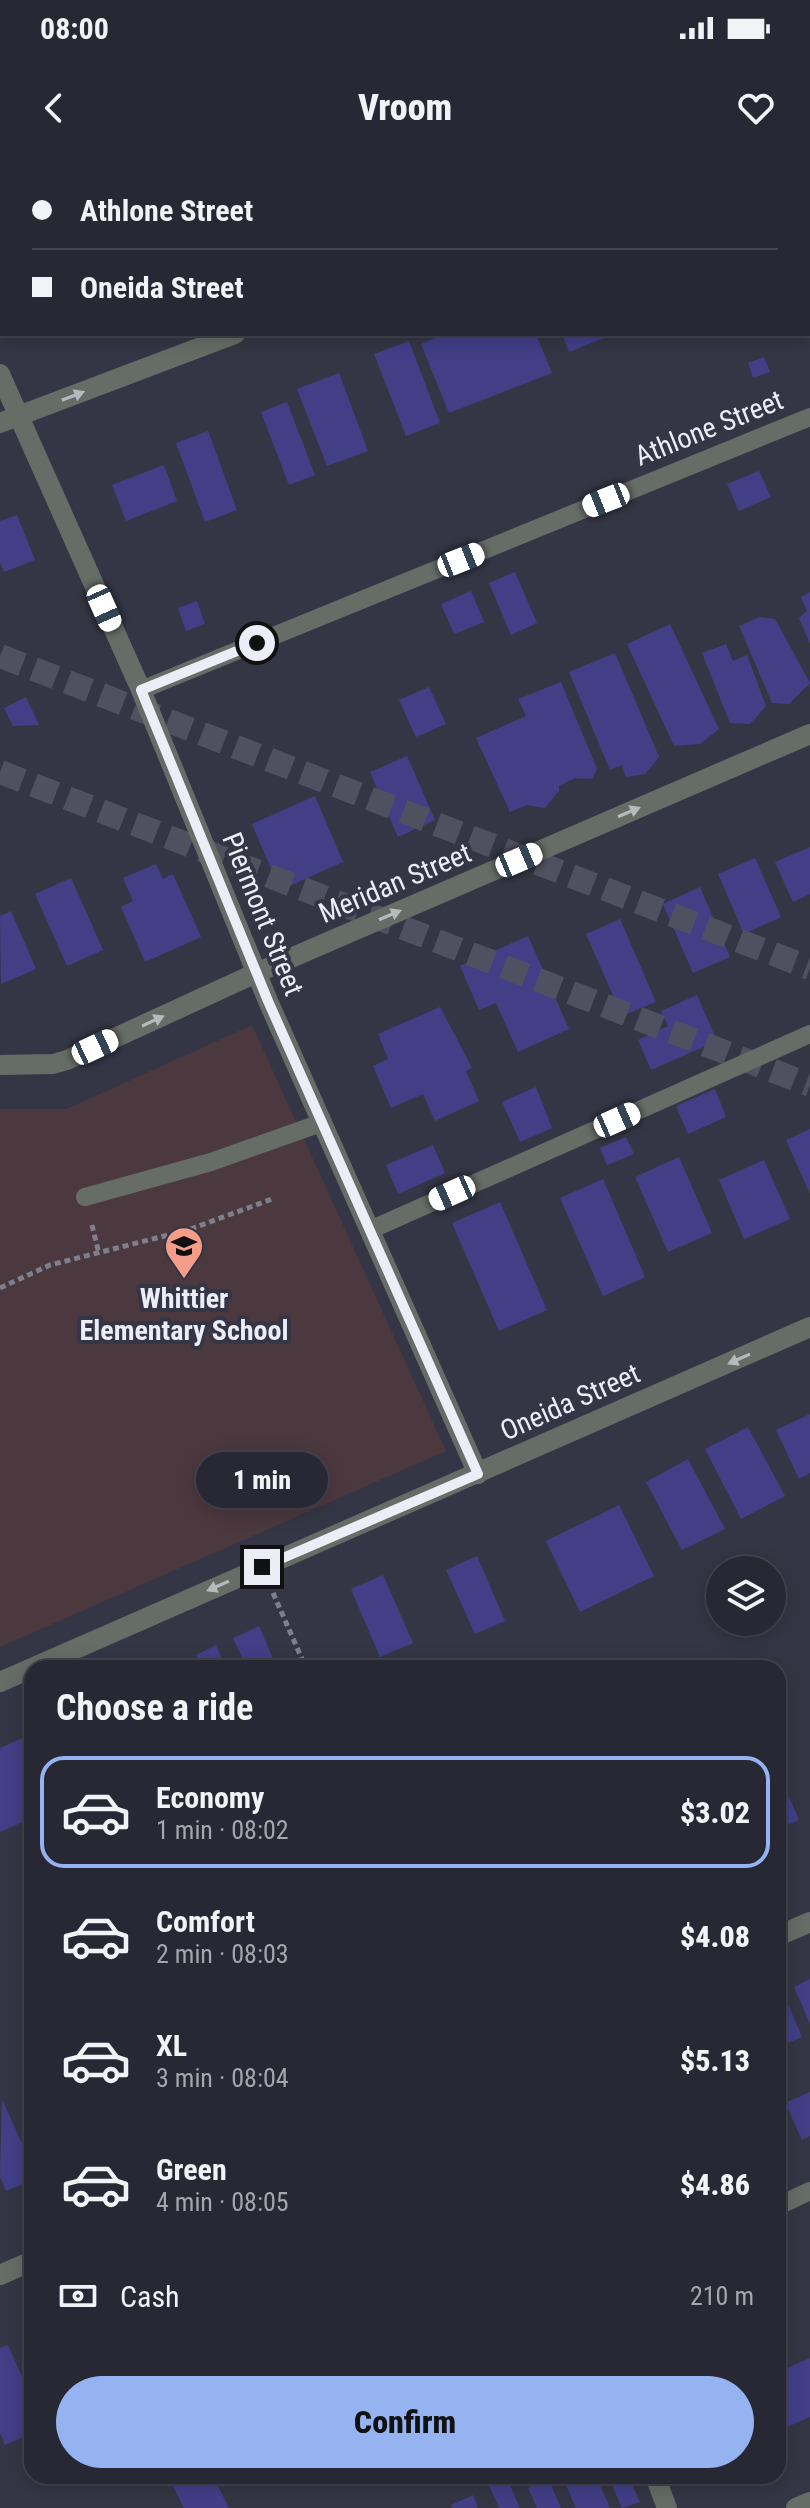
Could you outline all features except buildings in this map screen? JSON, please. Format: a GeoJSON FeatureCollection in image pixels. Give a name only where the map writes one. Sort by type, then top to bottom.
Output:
{"type":"FeatureCollection","features":[{"type":"Feature","properties":{"kind":"street"},"geometry":{"type":"LineString","coordinates":[[10,420],[230,336]]}},
{"type":"Feature","properties":{"kind":"street","name":"Piermont Street"},"geometry":{"type":"LineString","coordinates":[[0,374],[10,420],[141,690],[256,973],[478,1474]]}},
{"type":"Feature","properties":{"kind":"street","name":"Meridan Street"},"geometry":{"type":"LineString","coordinates":[[0,1065],[53,1064],[67,1060],[256,973],[810,734]]}},
{"type":"Feature","properties":{"kind":"street","name":"Oneida Street"},"geometry":{"type":"LineString","coordinates":[[50,1660],[810,1327]]}},
{"type":"Feature","properties":{"kind":"street","name":"Oneida Street"},"geometry":{"type":"LineString","coordinates":[[0,1682],[24,1671]]}},
{"type":"Feature","properties":{"kind":"street"},"geometry":{"type":"LineString","coordinates":[[786,1932],[810,1922]]}},
{"type":"Feature","properties":{"kind":"street"},"geometry":{"type":"LineString","coordinates":[[0,2275],[24,2264]]}},
{"type":"Feature","properties":{"kind":"street"},"geometry":{"type":"LineString","coordinates":[[658,2484],[667,2508]]}},
{"type":"Feature","properties":{"kind":"street"},"geometry":{"type":"LineString","coordinates":[[796,2508],[810,2502]]}},
{"type":"Feature","properties":{"kind":"lane","name":"Athlone Street"},"geometry":{"type":"LineString","coordinates":[[141,690],[810,417]]}},
{"type":"Feature","properties":{"kind":"lane"},"geometry":{"type":"LineString","coordinates":[[370,1230],[810,1034]]}},
{"type":"Feature","properties":{"kind":"lane"},"geometry":{"type":"LineString","coordinates":[[85,1197],[211,1162],[321,1123]]}},
{"type":"Feature","properties":{"kind":"lane"},"geometry":{"type":"LineString","coordinates":[[786,2202],[810,2191]]}},
{"type":"Feature","properties":{"kind":"path"},"geometry":{"type":"LineString","coordinates":[[0,1288],[50,1265],[188,1230],[272,1199]]}},
{"type":"Feature","properties":{"kind":"path"},"geometry":{"type":"LineString","coordinates":[[262,1567],[303,1660]]}},
{"type":"Feature","properties":{"kind":"shaded area","name":"Whittier Elementary School"},"geometry":{"type":"Polygon","coordinates":[[[252,1025],[446,1451],[0,1647],[0,1109],[67,1109],[252,1025]]]}},
{"type":"Feature","properties":{"kind":"tunnel"},"geometry":{"type":"LineString","coordinates":[[0,656],[810,968]]}},
{"type":"Feature","properties":{"kind":"tunnel"},"geometry":{"type":"LineString","coordinates":[[0,772],[810,1085]]}},
{"type":"Feature","properties":{"kind":"place","name":"Whittier Elementary School"},"geometry":{"type":"Point","coordinates":[184,1280]}},
{"type":"Feature","properties":{"kind":"route"},"geometry":{"type":"LineString","coordinates":[[257,643],[141,690],[268,1001],[449,1401],[478,1474],[262,1567]]}}]}
